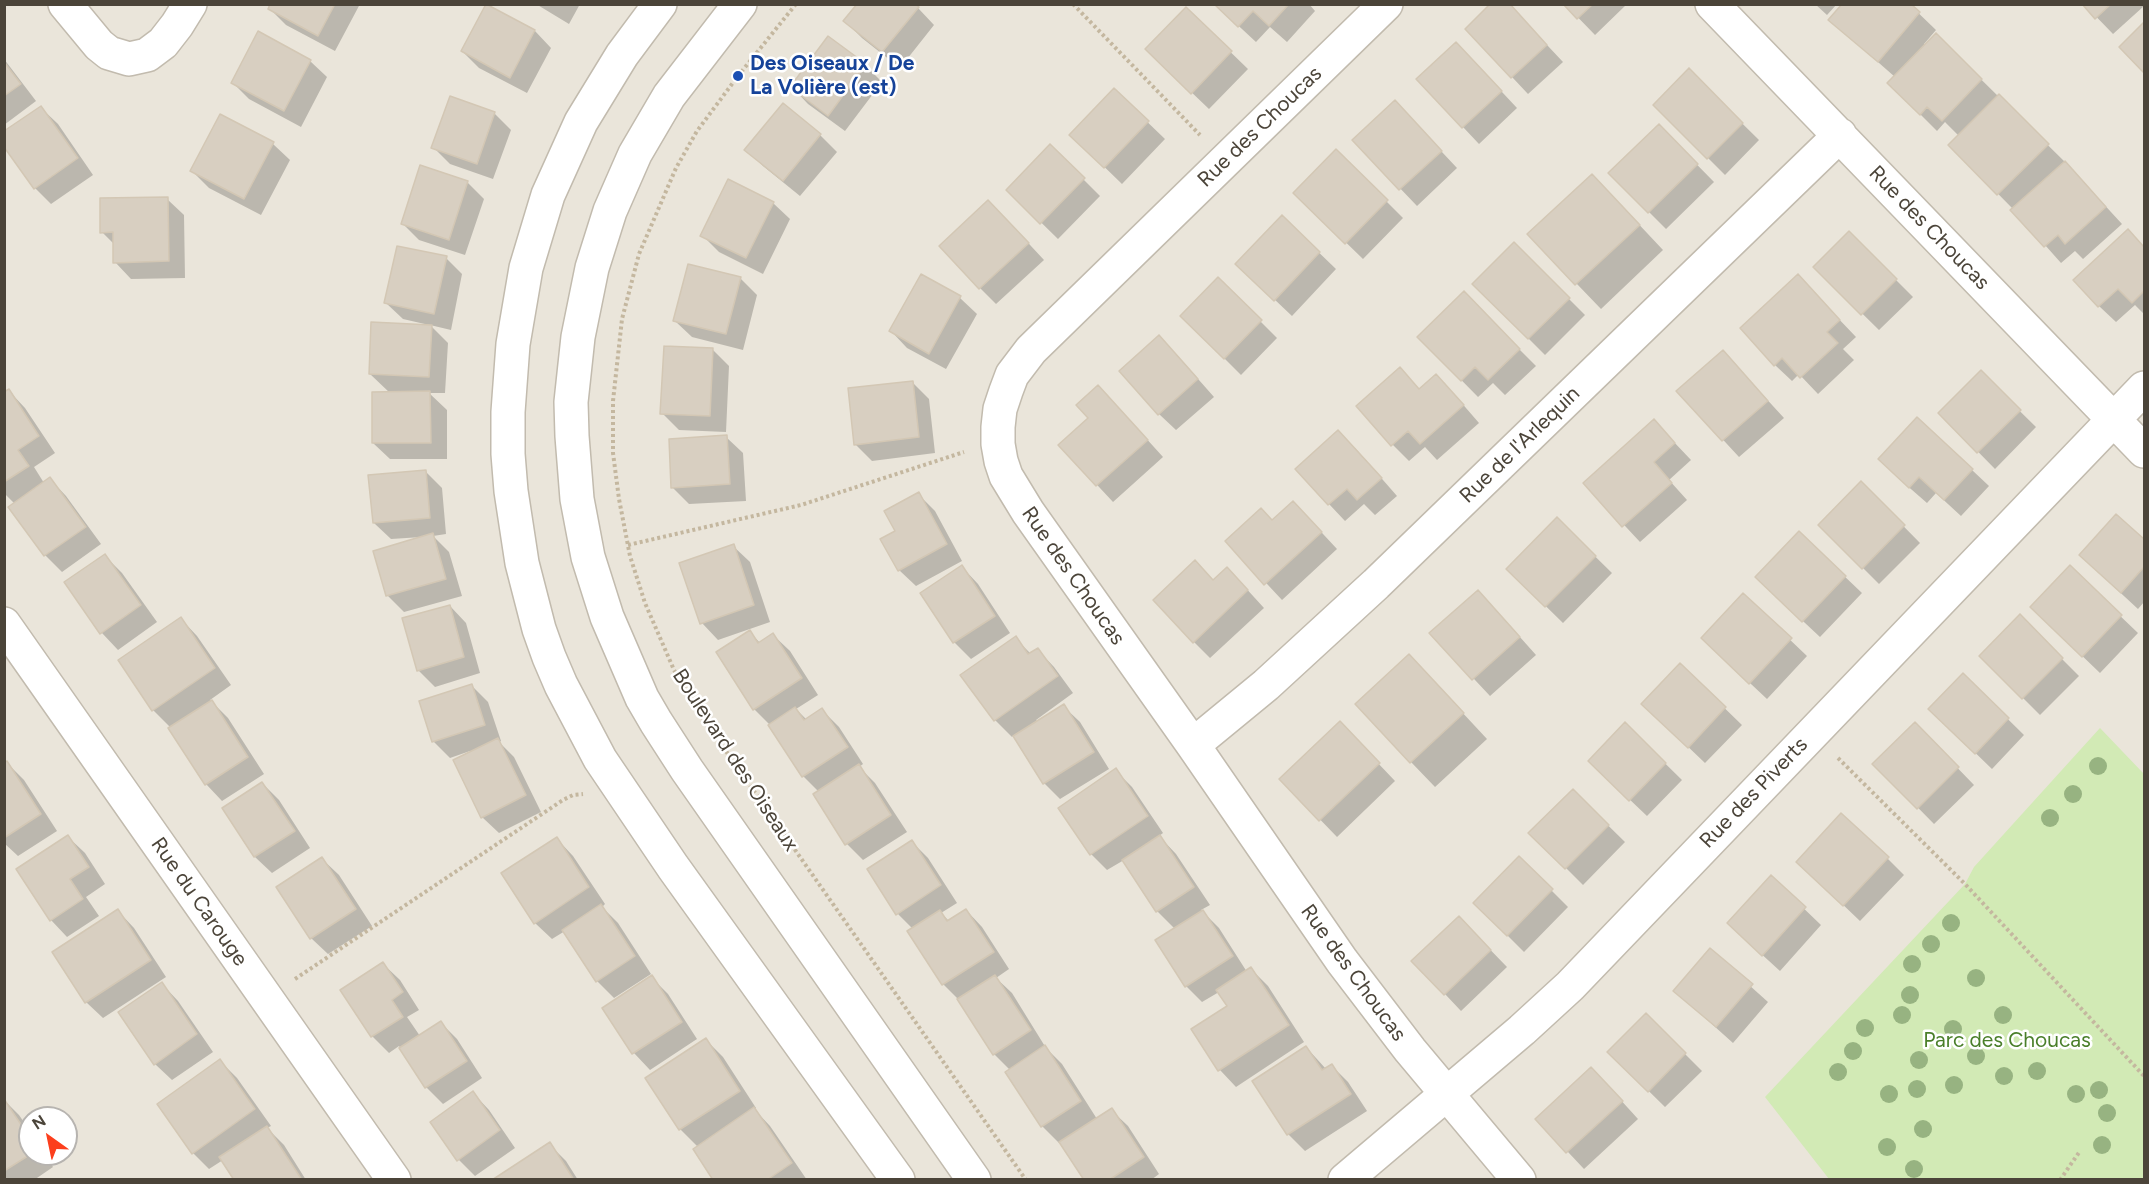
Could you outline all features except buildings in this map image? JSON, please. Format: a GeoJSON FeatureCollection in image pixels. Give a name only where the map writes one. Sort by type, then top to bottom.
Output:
{"type":"FeatureCollection","features":[{"type":"Feature","properties":{"kind":"street"},"geometry":{"type":"LineString","coordinates":[[65,4],[99,45],[109,53],[129,59],[147,55],[163,43],[190,4]]}},
{"type":"Feature","properties":{"kind":"street"},"geometry":{"type":"LineString","coordinates":[[660,4],[622,55],[581,122],[548,195],[526,268],[513,344],[508,412],[511,491],[522,563],[549,657],[600,759],[673,867],[898,1179]]}},
{"type":"Feature","properties":{"kind":"street","name":"Boulevard des Oiseaux"},"geometry":{"type":"LineString","coordinates":[[740,4],[674,89],[635,154],[610,211],[592,268],[578,337],[571,402],[577,499],[588,557],[607,617],[642,698],[656,722],[687,770],[974,1179]]}},
{"type":"Feature","properties":{"kind":"street","name":"Rue des Choucas"},"geometry":{"type":"LineString","coordinates":[[1386,4],[1042,337],[1012,375],[1000,409],[998,444],[1006,476],[1028,512],[1352,974],[1446,1094],[1519,1179]]}},
{"type":"Feature","properties":{"kind":"street","name":"Rue des Choucas"},"geometry":{"type":"LineString","coordinates":[[1712,4],[2145,451]]}},
{"type":"Feature","properties":{"kind":"street","name":"Rue de l'Arlequin"},"geometry":{"type":"LineString","coordinates":[[1193,745],[1266,685],[1376,584],[1840,135]]}},
{"type":"Feature","properties":{"kind":"street","name":"Rue des Piverts"},"geometry":{"type":"LineString","coordinates":[[1345,1179],[1522,1030],[1570,986],[2145,388]]}},
{"type":"Feature","properties":{"kind":"street","name":"Rue du Carouge"},"geometry":{"type":"LineString","coordinates":[[4,624],[394,1179]]}},
{"type":"Feature","properties":{"kind":"path","name":"Boulevard des Oiseaux"},"geometry":{"type":"LineString","coordinates":[[796,4],[697,131],[676,168],[639,254],[622,319],[613,402],[614,462],[619,500],[628,545],[650,616],[674,670],[700,714],[1026,1179]]}},
{"type":"Feature","properties":{"kind":"path"},"geometry":{"type":"LineString","coordinates":[[1073,4],[1208,143]]}},
{"type":"Feature","properties":{"kind":"path"},"geometry":{"type":"LineString","coordinates":[[618,546],[801,505],[971,449]]}},
{"type":"Feature","properties":{"kind":"path"},"geometry":{"type":"LineString","coordinates":[[1832,751],[1965,884],[2145,1076]]}},
{"type":"Feature","properties":{"kind":"path"},"geometry":{"type":"LineString","coordinates":[[289,983],[563,800],[573,795],[587,794]]}},
{"type":"Feature","properties":{"kind":"path"},"geometry":{"type":"LineString","coordinates":[[2060,1179],[2080,1151]]}},
{"type":"Feature","properties":{"kind":"shaded area"},"geometry":{"type":"Polygon","coordinates":[[[5,5],[2144,5],[2144,1179],[5,1180],[5,5]]]}},
{"type":"Feature","properties":{"kind":"green space","name":"Parc des Choucas"},"geometry":{"type":"Polygon","coordinates":[[[2100,728],[2144,774],[2144,1179],[1829,1179],[1765,1097],[1965,884],[1974,867],[2100,728]]]}},
{"type":"Feature","properties":{"kind":"place","name":"Des Oiseaux / De La Volière (est)"},"geometry":{"type":"Point","coordinates":[738,76]}}]}
